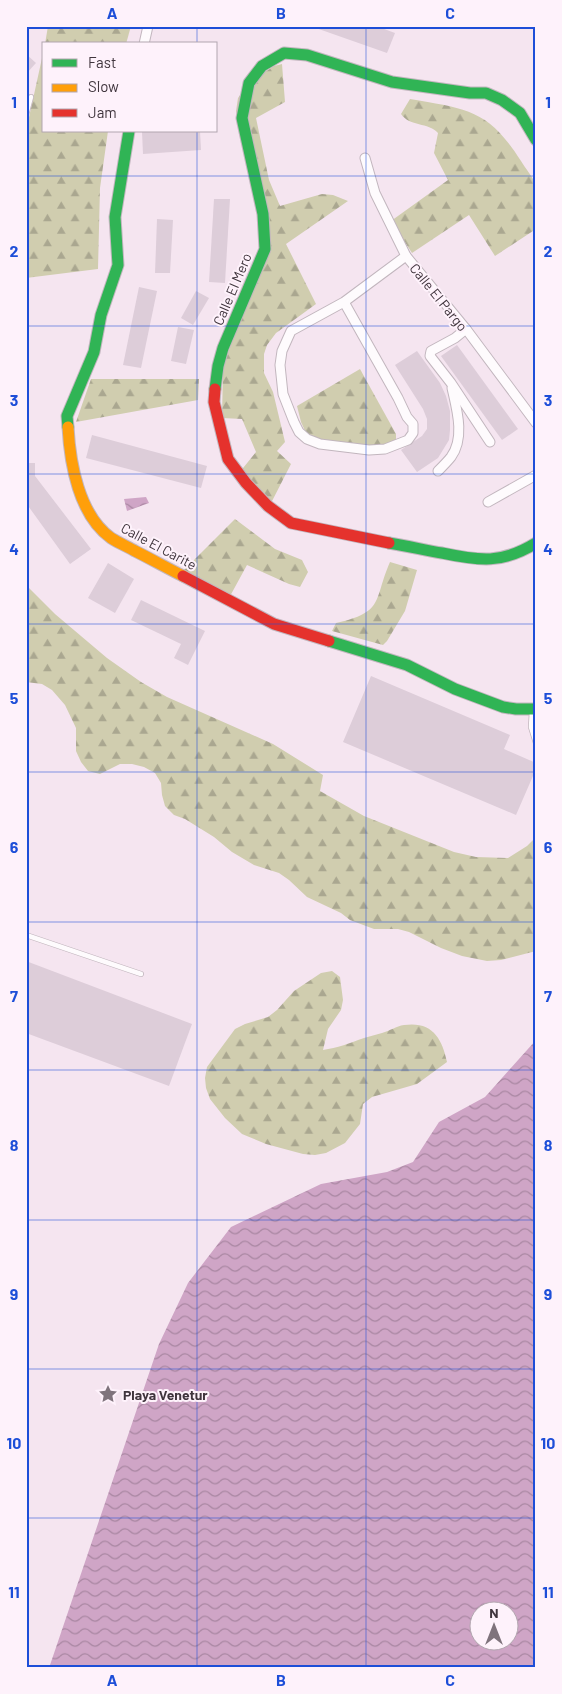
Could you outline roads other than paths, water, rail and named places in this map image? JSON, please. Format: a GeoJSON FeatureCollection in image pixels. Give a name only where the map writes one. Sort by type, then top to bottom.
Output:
{"type":"FeatureCollection","features":[{"type":"Feature","properties":{"kind":"street"},"geometry":{"type":"LineString","coordinates":[[144,42],[148,26]]}},
{"type":"Feature","properties":{"kind":"street","name":"Calle El Mero"},"geometry":{"type":"LineString","coordinates":[[536,140],[520,113],[502,100],[486,93],[470,93],[392,82],[307,55],[284,53],[262,66],[249,82],[242,118],[262,214],[265,249],[223,348],[218,366],[214,402],[228,458],[246,483],[262,500],[291,523],[475,560],[504,558],[521,553],[536,543]]}},
{"type":"Feature","properties":{"kind":"street","name":"Calle El Carite"},"geometry":{"type":"LineString","coordinates":[[129,132],[115,216],[118,265],[101,315],[94,352],[67,416],[69,451],[76,486],[98,525],[111,538],[274,624],[407,665],[455,689],[503,707],[534,710]]}},
{"type":"Feature","properties":{"kind":"street","name":"Calle El Pargo"},"geometry":{"type":"LineString","coordinates":[[365,158],[375,192],[406,256],[466,329],[536,423]]}},
{"type":"Feature","properties":{"kind":"street"},"geometry":{"type":"LineString","coordinates":[[344,302],[407,417],[413,424],[413,432],[408,440],[385,450],[320,444],[307,439],[299,432],[283,394],[280,365],[282,351],[291,331],[344,302],[406,256]]}},
{"type":"Feature","properties":{"kind":"street"},"geometry":{"type":"LineString","coordinates":[[466,329],[455,338],[430,351],[429,354],[451,383],[490,442]]}},
{"type":"Feature","properties":{"kind":"street"},"geometry":{"type":"LineString","coordinates":[[438,471],[452,456],[459,434],[458,415],[451,383]]}},
{"type":"Feature","properties":{"kind":"street"},"geometry":{"type":"LineString","coordinates":[[488,502],[536,476]]}},
{"type":"Feature","properties":{"kind":"lane"},"geometry":{"type":"LineString","coordinates":[[26,116],[31,97]]}},
{"type":"Feature","properties":{"kind":"lane"},"geometry":{"type":"LineString","coordinates":[[534,710],[530,727],[536,743]]}},
{"type":"Feature","properties":{"kind":"lane"},"geometry":{"type":"LineString","coordinates":[[26,935],[141,974]]}},
{"type":"Feature","properties":{"kind":"water"},"geometry":{"type":"Polygon","coordinates":[[[146,497],[149,503],[127,511],[124,499],[146,497]]]}},
{"type":"Feature","properties":{"kind":"water"},"geometry":{"type":"Polygon","coordinates":[[[536,1040],[536,1668],[49,1668],[159,1344],[188,1283],[231,1227],[321,1184],[387,1172],[413,1162],[439,1122],[485,1097],[536,1040]]]}},
{"type":"Feature","properties":{"kind":"place","name":"Playa Venetur"},"geometry":{"type":"Point","coordinates":[108,1394]}}]}
